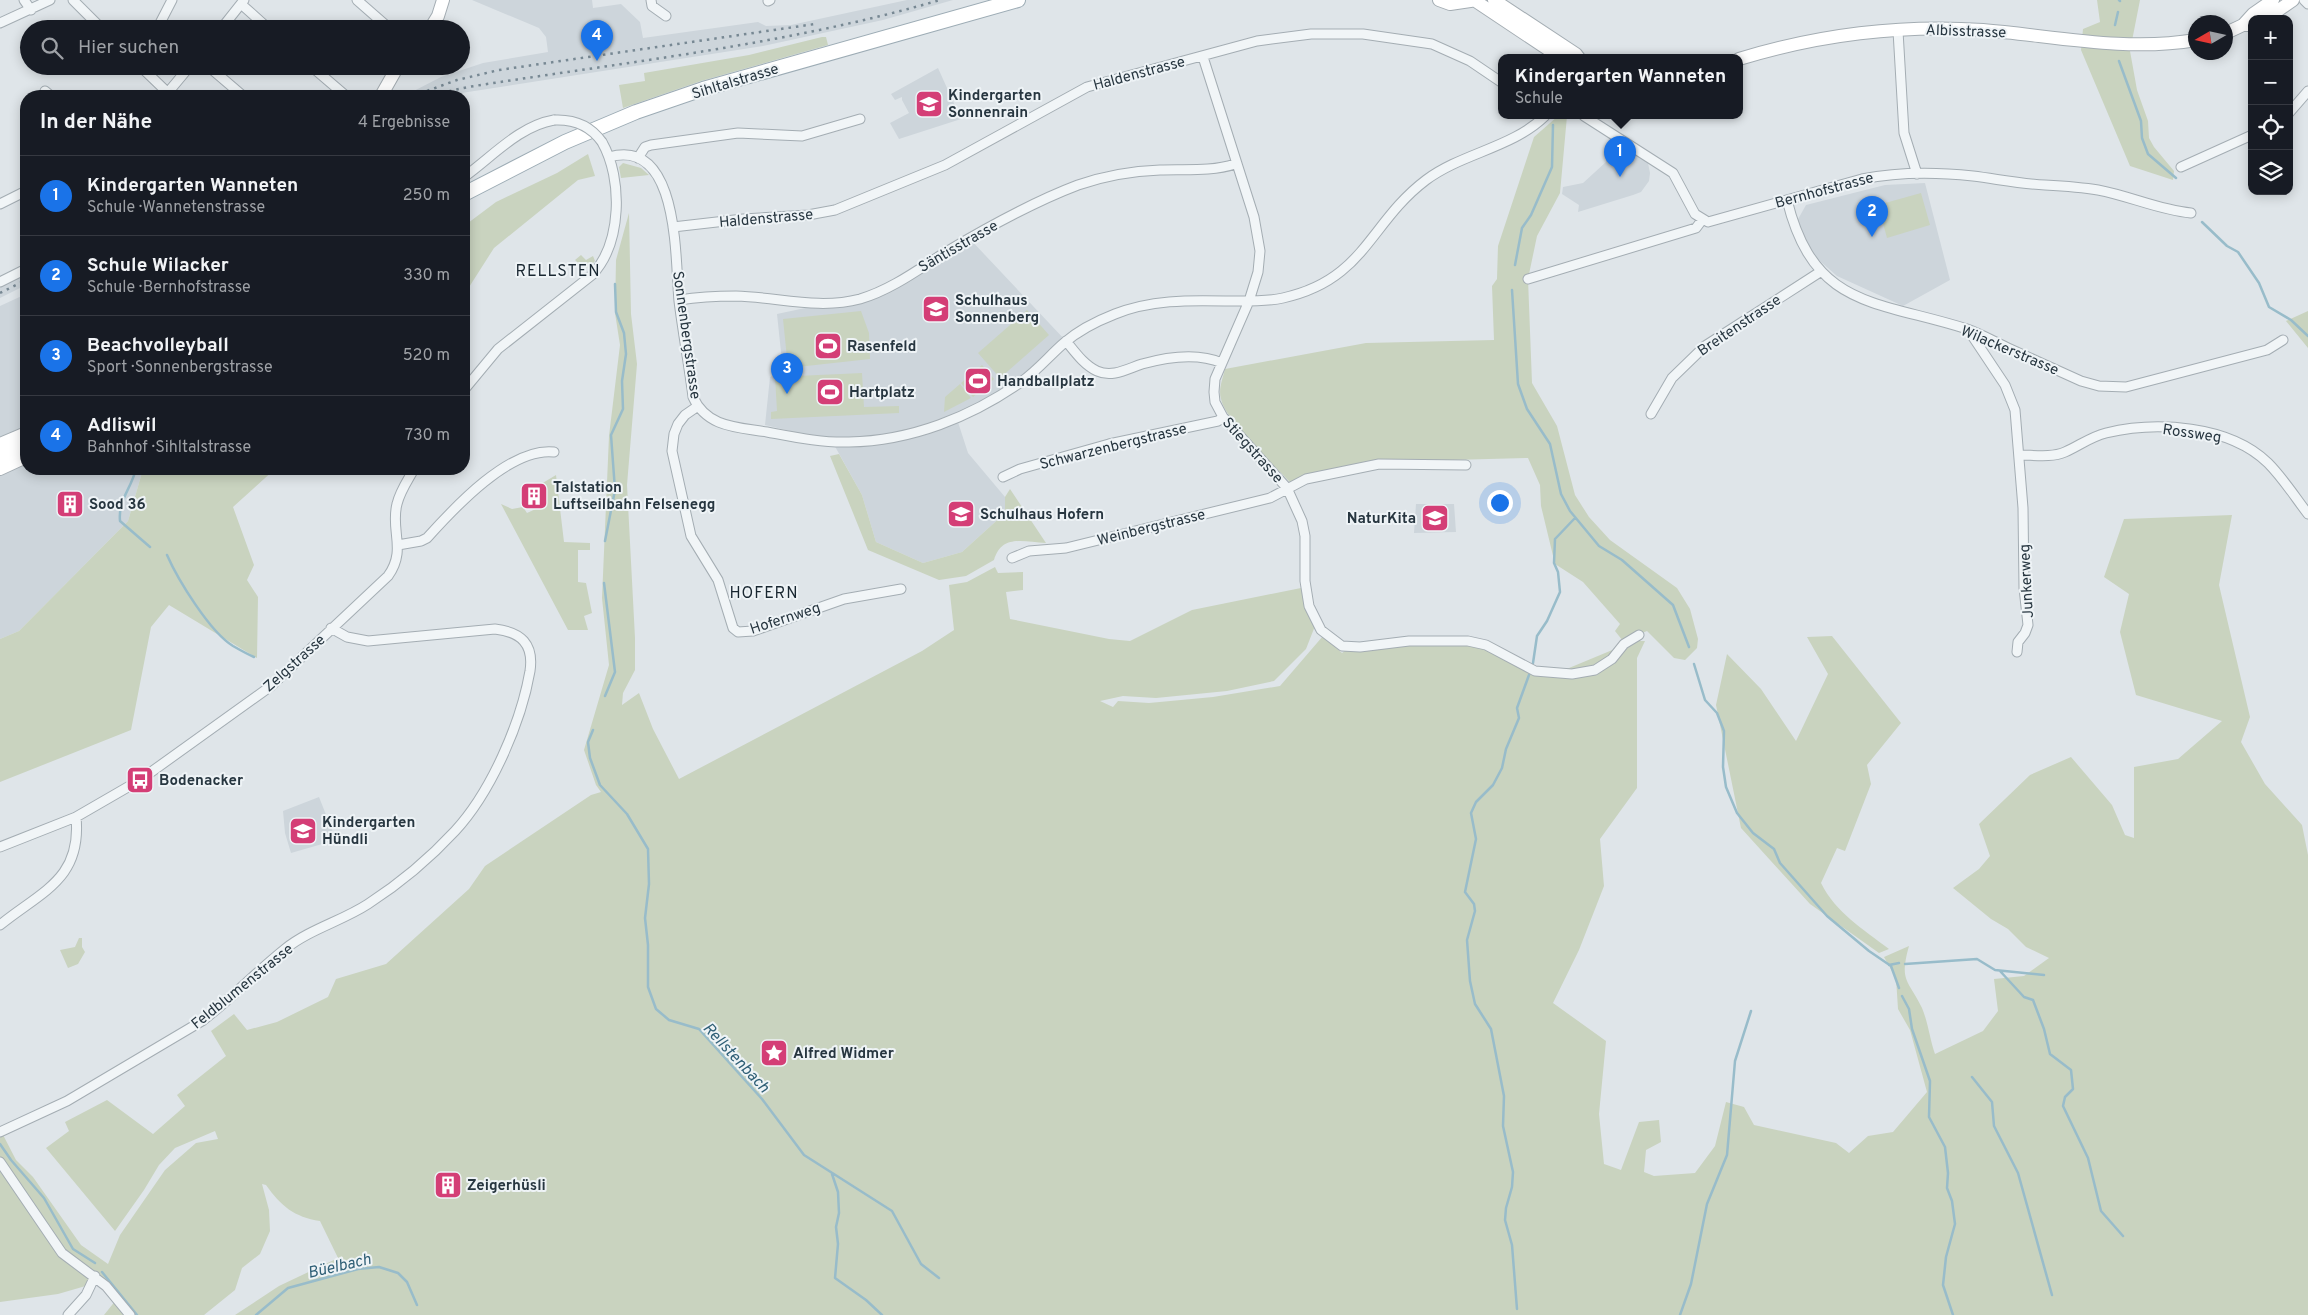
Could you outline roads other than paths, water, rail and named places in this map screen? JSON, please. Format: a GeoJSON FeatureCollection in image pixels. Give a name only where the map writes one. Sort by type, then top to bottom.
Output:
{"type":"FeatureCollection","features":[{"type":"Feature","properties":{"kind":"main road"},"geometry":{"type":"LineString","coordinates":[[436,20],[443,0]]}},
{"type":"Feature","properties":{"kind":"main road","name":"Sihltalstrasse"},"geometry":{"type":"LineString","coordinates":[[470,191],[564,142],[636,112],[703,89],[1018,0]]}},
{"type":"Feature","properties":{"kind":"main road"},"geometry":{"type":"LineString","coordinates":[[1438,0],[1450,4],[1475,0],[1555,54]]}},
{"type":"Feature","properties":{"kind":"main road"},"geometry":{"type":"LineString","coordinates":[[1494,0],[1576,54]]}},
{"type":"Feature","properties":{"kind":"main road"},"geometry":{"type":"LineString","coordinates":[[2233,30],[2247,25],[2253,14],[2273,0]]}},
{"type":"Feature","properties":{"kind":"main road"},"geometry":{"type":"LineString","coordinates":[[2272,15],[2293,0]]}},
{"type":"Feature","properties":{"kind":"main road","name":"Albisstrasse"},"geometry":{"type":"LineString","coordinates":[[1743,57],[1820,39],[1898,31],[1981,30],[2129,44],[2167,44],[2188,41]]}},
{"type":"Feature","properties":{"kind":"main road"},"geometry":{"type":"LineString","coordinates":[[384,90],[393,75]]}},
{"type":"Feature","properties":{"kind":"main road"},"geometry":{"type":"LineString","coordinates":[[0,444],[20,436]]}},
{"type":"Feature","properties":{"kind":"main road"},"geometry":{"type":"LineString","coordinates":[[0,456],[20,448]]}},
{"type":"Feature","properties":{"kind":"main road"},"geometry":{"type":"LineString","coordinates":[[0,469],[20,460]]}},
{"type":"Feature","properties":{"kind":"street"},"geometry":{"type":"LineString","coordinates":[[24,0],[31,10]]}},
{"type":"Feature","properties":{"kind":"street"},"geometry":{"type":"LineString","coordinates":[[0,23],[50,0]]}},
{"type":"Feature","properties":{"kind":"street"},"geometry":{"type":"LineString","coordinates":[[73,0],[93,20]]}},
{"type":"Feature","properties":{"kind":"street"},"geometry":{"type":"LineString","coordinates":[[162,20],[172,0]]}},
{"type":"Feature","properties":{"kind":"street"},"geometry":{"type":"LineString","coordinates":[[357,0],[380,20]]}},
{"type":"Feature","properties":{"kind":"street"},"geometry":{"type":"LineString","coordinates":[[651,0],[652,6],[666,16]]}},
{"type":"Feature","properties":{"kind":"street"},"geometry":{"type":"LineString","coordinates":[[2304,0],[2308,4]]}},
{"type":"Feature","properties":{"kind":"street"},"geometry":{"type":"LineString","coordinates":[[228,20],[242,2],[260,20]]}},
{"type":"Feature","properties":{"kind":"street"},"geometry":{"type":"LineString","coordinates":[[1898,31],[1904,133],[1917,174]]}},
{"type":"Feature","properties":{"kind":"street","name":"Haldenstrasse"},"geometry":{"type":"LineString","coordinates":[[673,227],[743,219],[808,216],[835,210],[945,165],[1087,87],[1203,57],[1256,41],[1311,34],[1363,34],[1432,44],[1470,61],[1498,80]]}},
{"type":"Feature","properties":{"kind":"street","name":"Stiegstrasse"},"geometry":{"type":"LineString","coordinates":[[1203,57],[1235,164],[1254,217],[1260,251],[1258,272],[1249,301],[1215,379],[1215,402],[1223,417],[1287,488],[1302,521],[1305,536],[1305,581],[1309,606],[1321,630],[1342,646],[1360,647],[1409,641],[1468,641],[1486,645],[1535,671],[1572,674],[1595,670],[1612,659],[1624,644],[1639,635]]}},
{"type":"Feature","properties":{"kind":"street"},"geometry":{"type":"LineString","coordinates":[[149,75],[163,90]]}},
{"type":"Feature","properties":{"kind":"street"},"geometry":{"type":"LineString","coordinates":[[170,90],[183,75]]}},
{"type":"Feature","properties":{"kind":"street"},"geometry":{"type":"LineString","coordinates":[[218,75],[236,90]]}},
{"type":"Feature","properties":{"kind":"street"},"geometry":{"type":"LineString","coordinates":[[322,75],[339,90]]}},
{"type":"Feature","properties":{"kind":"street"},"geometry":{"type":"LineString","coordinates":[[2293,108],[2308,91]]}},
{"type":"Feature","properties":{"kind":"street"},"geometry":{"type":"LineString","coordinates":[[470,173],[525,132],[539,124],[565,119],[591,129],[602,142],[609,156],[616,214],[613,241],[603,264],[592,275],[498,349],[470,383]]}},
{"type":"Feature","properties":{"kind":"street"},"geometry":{"type":"LineString","coordinates":[[609,156],[627,155],[638,158],[645,147],[651,145],[738,133],[802,136],[860,119]]}},
{"type":"Feature","properties":{"kind":"street","name":"Sonnenbergstrasse"},"geometry":{"type":"LineString","coordinates":[[638,158],[657,174],[664,187],[673,227],[679,300],[694,396],[698,406],[713,421],[725,425],[806,438],[848,442],[876,440],[920,431],[963,416],[1022,381],[1066,341],[1098,321],[1116,313],[1138,307],[1180,301],[1249,301],[1282,298],[1327,282],[1358,258],[1391,214],[1426,180],[1446,168],[1526,131],[1541,119]]}},
{"type":"Feature","properties":{"kind":"street"},"geometry":{"type":"LineString","coordinates":[[1589,119],[1673,173],[1694,214],[1702,220]]}},
{"type":"Feature","properties":{"kind":"street"},"geometry":{"type":"LineString","coordinates":[[2181,167],[2248,137]]}},
{"type":"Feature","properties":{"kind":"street","name":"Säntisstrasse"},"geometry":{"type":"LineString","coordinates":[[679,300],[736,296],[831,304],[859,299],[880,292],[969,238],[1033,205],[1079,185],[1124,174],[1159,170],[1214,169],[1235,164]]}},
{"type":"Feature","properties":{"kind":"street","name":"Bernhofstrasse"},"geometry":{"type":"LineString","coordinates":[[1528,278],[1696,228],[1702,220],[1717,221],[1787,200],[1884,175],[1971,176],[2045,185],[2067,185],[2130,197],[2160,208],[2191,213]]}},
{"type":"Feature","properties":{"kind":"street"},"geometry":{"type":"LineString","coordinates":[[0,204],[20,195]]}},
{"type":"Feature","properties":{"kind":"street","name":"Wilackerstrasse"},"geometry":{"type":"LineString","coordinates":[[1787,200],[1798,236],[1820,272],[1831,283],[1852,296],[1969,330],[2081,381],[2113,388],[2126,387],[2267,350],[2283,340]]}},
{"type":"Feature","properties":{"kind":"street"},"geometry":{"type":"LineString","coordinates":[[0,282],[20,272]]}},
{"type":"Feature","properties":{"kind":"street","name":"Breitenstrasse"},"geometry":{"type":"LineString","coordinates":[[1651,414],[1672,378],[1697,353],[1734,326],[1820,272]]}},
{"type":"Feature","properties":{"kind":"street","name":"Junkerweg"},"geometry":{"type":"LineString","coordinates":[[1969,330],[2011,398],[2015,410],[2020,454],[2024,588],[2028,625],[2018,642],[2017,652]]}},
{"type":"Feature","properties":{"kind":"street"},"geometry":{"type":"LineString","coordinates":[[1066,341],[1092,368],[1109,374],[1161,359],[1203,357],[1222,363]]}},
{"type":"Feature","properties":{"kind":"street","name":"Hofernweg"},"geometry":{"type":"LineString","coordinates":[[698,406],[685,415],[678,424],[674,434],[672,451],[691,536],[718,580],[733,628],[738,632],[753,631],[844,599],[901,589]]}},
{"type":"Feature","properties":{"kind":"street","name":"Schwarzenbergstrasse"},"geometry":{"type":"LineString","coordinates":[[1002,477],[1020,469],[1106,445],[1218,421],[1223,417]]}},
{"type":"Feature","properties":{"kind":"street","name":"Rossweg"},"geometry":{"type":"LineString","coordinates":[[2020,454],[2054,455],[2065,452],[2089,438],[2152,427],[2204,432],[2227,437],[2247,447],[2268,463],[2308,514]]}},
{"type":"Feature","properties":{"kind":"street"},"geometry":{"type":"LineString","coordinates":[[398,545],[427,538],[469,493],[513,464],[542,452],[554,452]]}},
{"type":"Feature","properties":{"kind":"street","name":"Weinbergstrasse"},"geometry":{"type":"LineString","coordinates":[[1012,558],[1029,551],[1066,548],[1270,498],[1306,479],[1379,464],[1466,465]]}},
{"type":"Feature","properties":{"kind":"street","name":"Zelgstrasse"},"geometry":{"type":"LineString","coordinates":[[0,847],[76,817],[140,780],[283,676],[331,628],[388,576],[396,564],[398,545],[395,514],[397,504],[411,475]]}},
{"type":"Feature","properties":{"kind":"street","name":"Feldblumenstrasse"},"geometry":{"type":"LineString","coordinates":[[0,1132],[73,1098],[202,1021],[223,1005],[286,948],[312,932],[367,905],[403,878],[456,830],[485,789],[514,726],[528,684],[531,664],[529,650],[525,642],[509,631],[495,629],[368,641],[347,638],[331,628]]}},
{"type":"Feature","properties":{"kind":"street"},"geometry":{"type":"LineString","coordinates":[[0,925],[51,886],[69,868],[78,831],[76,817]]}},
{"type":"Feature","properties":{"kind":"street"},"geometry":{"type":"LineString","coordinates":[[0,1162],[62,1253],[95,1276],[122,1303],[130,1315]]}},
{"type":"Feature","properties":{"kind":"street"},"geometry":{"type":"LineString","coordinates":[[68,1315],[86,1295],[95,1276]]}},
{"type":"Feature","properties":{"kind":"waterway"},"geometry":{"type":"LineString","coordinates":[[2115,25],[2118,12]]}},
{"type":"Feature","properties":{"kind":"waterway"},"geometry":{"type":"LineString","coordinates":[[2119,61],[2141,121],[2142,138],[2148,154],[2176,178]]}},
{"type":"Feature","properties":{"kind":"waterway"},"geometry":{"type":"LineString","coordinates":[[1515,265],[1522,228],[1531,215],[1552,167],[1553,125]]}},
{"type":"Feature","properties":{"kind":"waterway"},"geometry":{"type":"LineString","coordinates":[[2202,222],[2227,246],[2238,252],[2259,283],[2269,307],[2291,320],[2308,336]]}},
{"type":"Feature","properties":{"kind":"waterway","name":"Rellstenbach"},"geometry":{"type":"LineString","coordinates":[[605,541],[615,490],[611,435],[623,409],[622,381],[626,354],[624,333],[616,312],[615,284]]}},
{"type":"Feature","properties":{"kind":"waterway"},"geometry":{"type":"LineString","coordinates":[[1512,290],[1518,384],[1527,409],[1550,444],[1561,494],[1570,511],[1599,546],[1622,560],[1673,605],[1689,647]]}},
{"type":"Feature","properties":{"kind":"waterway"},"geometry":{"type":"LineString","coordinates":[[134,475],[121,507],[120,521],[150,547]]}},
{"type":"Feature","properties":{"kind":"waterway"},"geometry":{"type":"LineString","coordinates":[[1533,663],[1537,636],[1547,621],[1560,592],[1558,572],[1554,563],[1555,539],[1575,518]]}},
{"type":"Feature","properties":{"kind":"waterway"},"geometry":{"type":"LineString","coordinates":[[167,555],[179,578],[205,618],[224,639],[254,657]]}},
{"type":"Feature","properties":{"kind":"waterway","name":"Rellstenbach"},"geometry":{"type":"LineString","coordinates":[[604,583],[615,672],[605,696]]}},
{"type":"Feature","properties":{"kind":"waterway"},"geometry":{"type":"LineString","coordinates":[[1694,664],[1705,700],[1717,713],[1724,731],[1723,767],[1726,787],[1737,813],[1753,833],[1774,849],[1780,863],[1827,916],[1869,951],[1891,966],[1899,988]]}},
{"type":"Feature","properties":{"kind":"waterway"},"geometry":{"type":"LineString","coordinates":[[1517,1309],[1512,1245],[1505,1220],[1513,1172],[1503,1126],[1504,1096],[1491,1029],[1475,1004],[1470,981],[1467,940],[1475,911],[1474,904],[1465,892],[1476,839],[1471,813],[1476,802],[1493,785],[1502,768],[1506,749],[1519,718],[1517,708],[1529,675]]}},
{"type":"Feature","properties":{"kind":"waterway","name":"Rellstenbach"},"geometry":{"type":"LineString","coordinates":[[593,730],[588,742],[590,758],[600,785],[627,814],[648,849],[649,884],[645,918],[648,945],[648,987],[656,1009],[669,1020],[699,1029],[762,1099],[804,1155],[892,1211],[921,1264],[939,1278]]}},
{"type":"Feature","properties":{"kind":"waterway"},"geometry":{"type":"LineString","coordinates":[[1905,964],[1977,959],[1995,970],[2044,975]]}},
{"type":"Feature","properties":{"kind":"waterway"},"geometry":{"type":"LineString","coordinates":[[1889,965],[1899,963]]}},
{"type":"Feature","properties":{"kind":"waterway"},"geometry":{"type":"LineString","coordinates":[[2000,971],[2024,997],[2033,1000],[2044,1029],[2050,1054],[2071,1070],[2073,1089],[2065,1097],[2063,1106],[2088,1158],[2101,1211],[2123,1236]]}},
{"type":"Feature","properties":{"kind":"waterway"},"geometry":{"type":"LineString","coordinates":[[1902,996],[1909,1009],[1912,1029],[1930,1081],[1929,1117],[1945,1147],[1948,1173],[1947,1188],[1952,1201],[1955,1224],[1946,1257],[1943,1285],[1953,1315]]}},
{"type":"Feature","properties":{"kind":"waterway"},"geometry":{"type":"LineString","coordinates":[[1680,1315],[1691,1284],[1707,1204],[1727,1155],[1735,1061],[1751,1011]]}},
{"type":"Feature","properties":{"kind":"waterway"},"geometry":{"type":"LineString","coordinates":[[1972,1077],[1992,1102],[1994,1126],[2018,1173],[2052,1295]]}},
{"type":"Feature","properties":{"kind":"waterway","name":"Büelbach"},"geometry":{"type":"LineString","coordinates":[[0,1144],[11,1160],[44,1198],[73,1249],[95,1263]]}},
{"type":"Feature","properties":{"kind":"waterway"},"geometry":{"type":"LineString","coordinates":[[832,1174],[838,1192],[839,1213],[836,1227],[838,1244],[835,1278],[866,1300],[882,1315]]}},
{"type":"Feature","properties":{"kind":"waterway","name":"Büelbach"},"geometry":{"type":"LineString","coordinates":[[256,1315],[288,1288],[358,1269],[379,1267],[398,1273],[407,1282],[417,1305]]}},
{"type":"Feature","properties":{"kind":"waterway","name":"Büelbach"},"geometry":{"type":"LineString","coordinates":[[102,1272],[137,1315]]}},
{"type":"Feature","properties":{"kind":"railway"},"geometry":{"type":"LineString","coordinates":[[454,90],[765,41],[882,16],[940,0]]}},
{"type":"Feature","properties":{"kind":"railway"},"geometry":{"type":"LineString","coordinates":[[430,90],[457,80],[499,70],[815,24]]}},
{"type":"Feature","properties":{"kind":"railway"},"geometry":{"type":"LineString","coordinates":[[0,293],[20,283]]}},
{"type":"Feature","properties":{"kind":"place","name":"Adliswil"},"geometry":{"type":"Point","coordinates":[597,61]}},
{"type":"Feature","properties":{"kind":"place","name":"Kindergarten Sonnenrain"},"geometry":{"type":"Point","coordinates":[929,104]}},
{"type":"Feature","properties":{"kind":"place","name":"Kindergarten Wanneten"},"geometry":{"type":"Point","coordinates":[1620,177]}},
{"type":"Feature","properties":{"kind":"place","name":"Schule Wilacker"},"geometry":{"type":"Point","coordinates":[1872,237]}},
{"type":"Feature","properties":{"kind":"place","name":"Schulhaus Sonnenberg"},"geometry":{"type":"Point","coordinates":[936,309]}},
{"type":"Feature","properties":{"kind":"place","name":"Rasenfeld"},"geometry":{"type":"Point","coordinates":[828,346]}},
{"type":"Feature","properties":{"kind":"place","name":"Handballplatz"},"geometry":{"type":"Point","coordinates":[978,381]}},
{"type":"Feature","properties":{"kind":"place","name":"Hartplatz"},"geometry":{"type":"Point","coordinates":[830,392]}},
{"type":"Feature","properties":{"kind":"place","name":"Beachvolleyball"},"geometry":{"type":"Point","coordinates":[787,394]}},
{"type":"Feature","properties":{"kind":"place","name":"Talstation Luftseilbahn Felsenegg"},"geometry":{"type":"Point","coordinates":[534,496]}},
{"type":"Feature","properties":{"kind":"place","name":"Sood 36"},"geometry":{"type":"Point","coordinates":[70,504]}},
{"type":"Feature","properties":{"kind":"place","name":"Schulhaus Hofern"},"geometry":{"type":"Point","coordinates":[961,514]}},
{"type":"Feature","properties":{"kind":"place","name":"NaturKita"},"geometry":{"type":"Point","coordinates":[1435,518]}},
{"type":"Feature","properties":{"kind":"place","name":"Bodenacker"},"geometry":{"type":"Point","coordinates":[140,780]}},
{"type":"Feature","properties":{"kind":"place","name":"Kindergarten Hündli"},"geometry":{"type":"Point","coordinates":[303,831]}},
{"type":"Feature","properties":{"kind":"place","name":"Alfred Widmer"},"geometry":{"type":"Point","coordinates":[774,1053]}},
{"type":"Feature","properties":{"kind":"place","name":"Zeigerhüsli"},"geometry":{"type":"Point","coordinates":[448,1185]}},
{"type":"Feature","properties":{"kind":"district","name":"RELLSTEN"},"geometry":{"type":"Point","coordinates":[558,270]}},
{"type":"Feature","properties":{"kind":"district","name":"HOFERN"},"geometry":{"type":"Point","coordinates":[764,592]}}]}
